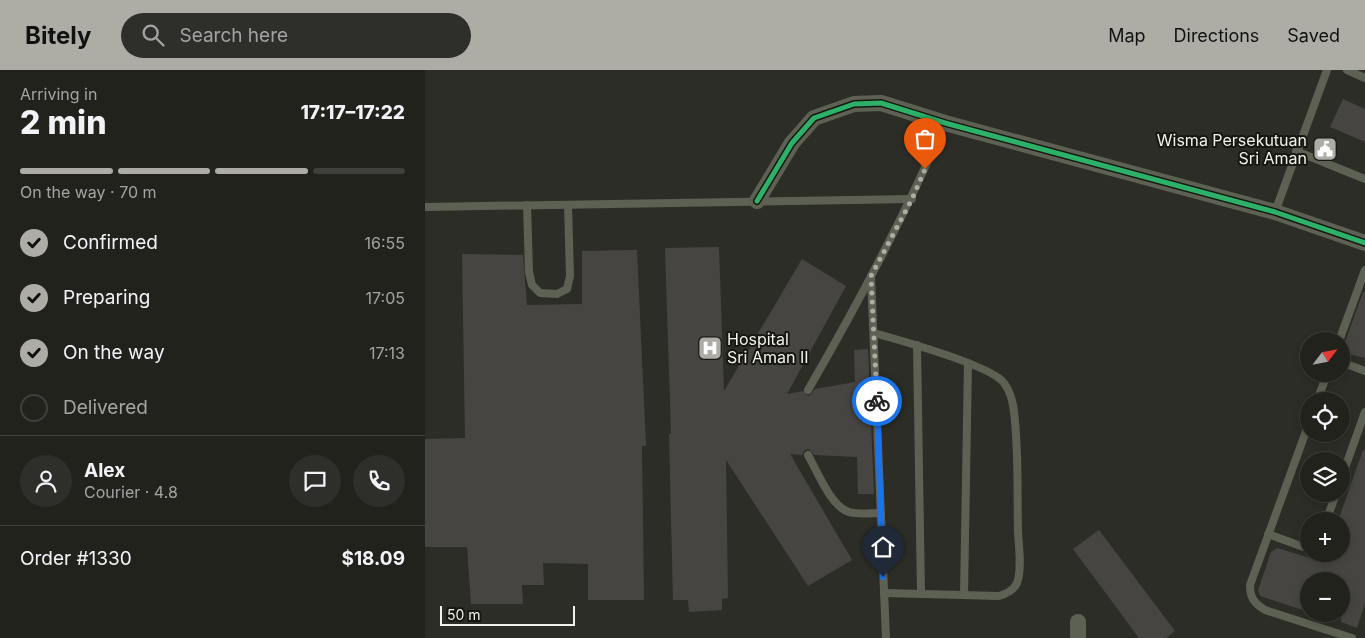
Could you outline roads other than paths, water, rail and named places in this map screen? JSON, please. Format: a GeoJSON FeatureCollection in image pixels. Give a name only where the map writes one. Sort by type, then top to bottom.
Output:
{"type":"FeatureCollection","features":[{"type":"Feature","properties":{"kind":"street"},"geometry":{"type":"LineString","coordinates":[[757,201],[792,143],[814,118],[854,104],[881,103],[945,123],[1275,212],[1365,243]]}},
{"type":"Feature","properties":{"kind":"lane"},"geometry":{"type":"LineString","coordinates":[[1275,212],[1327,70]]}},
{"type":"Feature","properties":{"kind":"lane"},"geometry":{"type":"LineString","coordinates":[[1347,70],[1365,78]]}},
{"type":"Feature","properties":{"kind":"lane"},"geometry":{"type":"LineString","coordinates":[[807,390],[912,199],[945,123]]}},
{"type":"Feature","properties":{"kind":"lane"},"geometry":{"type":"LineString","coordinates":[[1296,151],[1365,179]]}},
{"type":"Feature","properties":{"kind":"lane"},"geometry":{"type":"LineString","coordinates":[[425,207],[912,199]]}},
{"type":"Feature","properties":{"kind":"lane"},"geometry":{"type":"LineString","coordinates":[[527,205],[529,272],[532,285],[540,293],[557,294],[567,289],[570,276],[567,205]]}},
{"type":"Feature","properties":{"kind":"lane"},"geometry":{"type":"LineString","coordinates":[[1343,332],[1363,280],[1365,270]]}},
{"type":"Feature","properties":{"kind":"lane"},"geometry":{"type":"LineString","coordinates":[[871,276],[886,638]]}},
{"type":"Feature","properties":{"kind":"lane"},"geometry":{"type":"LineString","coordinates":[[874,333],[917,345],[968,363],[997,376],[1004,382],[1011,395],[1015,433],[1019,557],[1017,582],[1011,590],[999,596],[884,593]]}},
{"type":"Feature","properties":{"kind":"lane"},"geometry":{"type":"LineString","coordinates":[[917,345],[921,594]]}},
{"type":"Feature","properties":{"kind":"lane"},"geometry":{"type":"LineString","coordinates":[[964,595],[968,363]]}},
{"type":"Feature","properties":{"kind":"lane"},"geometry":{"type":"LineString","coordinates":[[1350,365],[1365,371]]}},
{"type":"Feature","properties":{"kind":"lane"},"geometry":{"type":"LineString","coordinates":[[1350,454],[1365,412]]}},
{"type":"Feature","properties":{"kind":"lane"},"geometry":{"type":"LineString","coordinates":[[1302,442],[1251,585],[1252,599],[1265,610],[1352,638]]}},
{"type":"Feature","properties":{"kind":"lane"},"geometry":{"type":"LineString","coordinates":[[809,455],[826,488],[842,509],[853,513],[881,513]]}},
{"type":"Feature","properties":{"kind":"lane"},"geometry":{"type":"LineString","coordinates":[[1268,534],[1300,546]]}},
{"type":"Feature","properties":{"kind":"place","name":"Wisma Persekutuan Sri Aman"},"geometry":{"type":"Point","coordinates":[1325,149]}},
{"type":"Feature","properties":{"kind":"place","name":"Hospital Sri Aman II"},"geometry":{"type":"Point","coordinates":[710,348]}}]}
